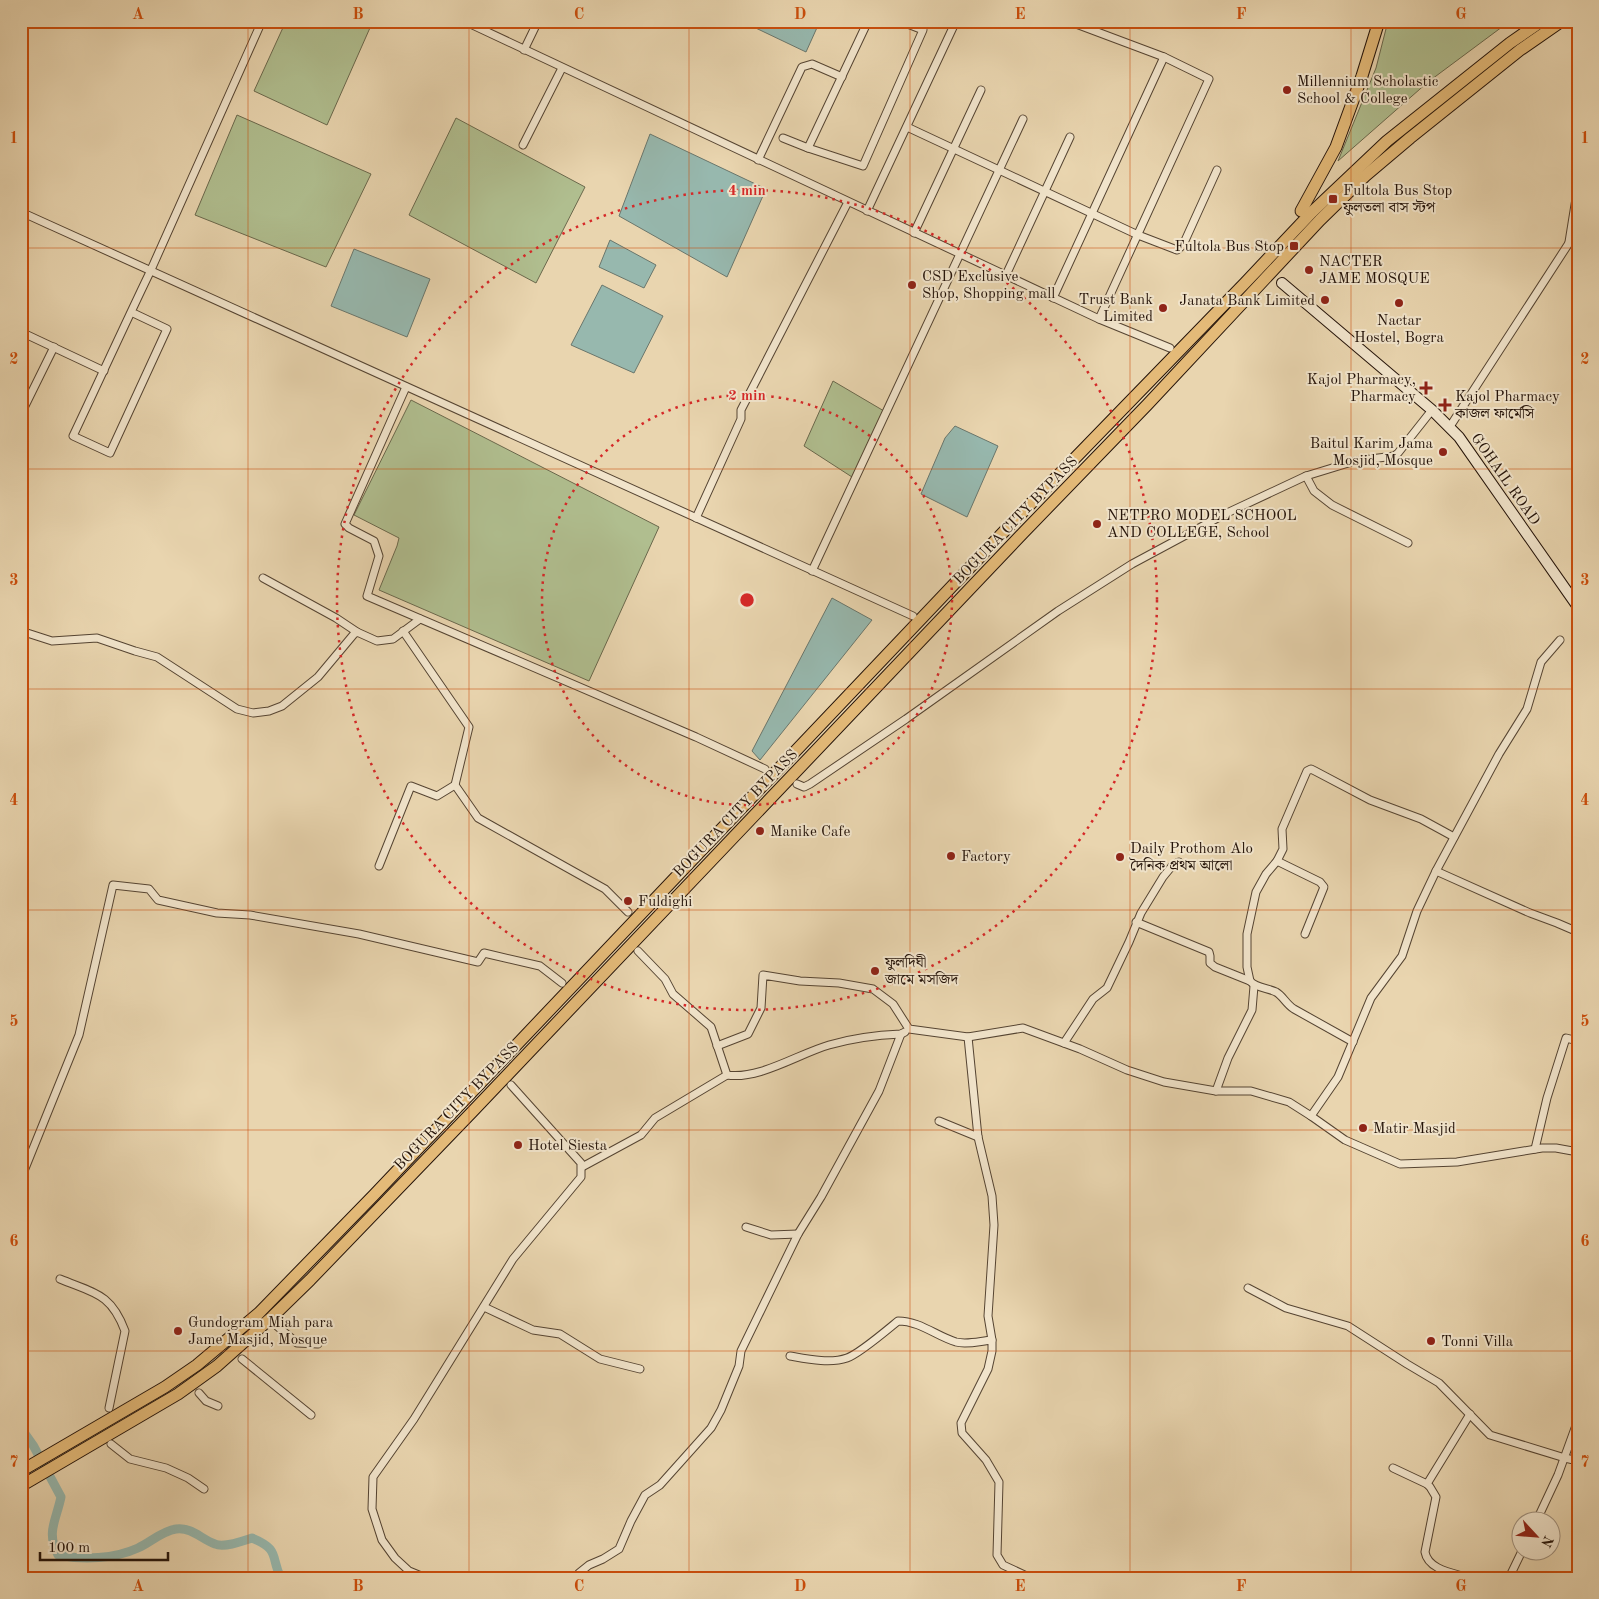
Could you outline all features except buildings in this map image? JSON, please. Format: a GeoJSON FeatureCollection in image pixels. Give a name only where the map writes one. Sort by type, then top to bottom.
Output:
{"type":"FeatureCollection","features":[{"type":"Feature","properties":{"kind":"highway"},"geometry":{"type":"LineString","coordinates":[[1301,211],[1336,147],[1362,76],[1378,21]]}},
{"type":"Feature","properties":{"kind":"highway"},"geometry":{"type":"LineString","coordinates":[[1249,287],[1312,212],[1387,141],[1510,43],[1542,21]]}},
{"type":"Feature","properties":{"kind":"highway"},"geometry":{"type":"LineString","coordinates":[[1249,287],[1365,176],[1506,61],[1562,21]]}},
{"type":"Feature","properties":{"kind":"highway","name":"BOGURA CITY BYPASS"},"geometry":{"type":"LineString","coordinates":[[26,1468],[165,1387],[197,1365],[259,1312],[380,1188],[972,565],[1249,287]]}},
{"type":"Feature","properties":{"kind":"highway","name":"BOGURA CITY BYPASS"},"geometry":{"type":"LineString","coordinates":[[21,1486],[178,1394],[217,1366],[285,1305],[1147,405],[1249,287]]}},
{"type":"Feature","properties":{"kind":"main road","name":"GOHAIL ROAD"},"geometry":{"type":"LineString","coordinates":[[1282,283],[1432,410],[1459,437],[1578,607]]}},
{"type":"Feature","properties":{"kind":"street"},"geometry":{"type":"LineString","coordinates":[[131,312],[167,329],[110,453],[73,436],[104,371],[131,312],[150,272],[262,21]]}},
{"type":"Feature","properties":{"kind":"street"},"geometry":{"type":"LineString","coordinates":[[464,21],[1053,298],[1170,348]]}},
{"type":"Feature","properties":{"kind":"street"},"geometry":{"type":"LineString","coordinates":[[524,50],[538,21]]}},
{"type":"Feature","properties":{"kind":"street"},"geometry":{"type":"LineString","coordinates":[[808,148],[868,21]]}},
{"type":"Feature","properties":{"kind":"street"},"geometry":{"type":"LineString","coordinates":[[784,138],[863,166],[923,30],[900,21]]}},
{"type":"Feature","properties":{"kind":"street"},"geometry":{"type":"LineString","coordinates":[[867,211],[956,21]]}},
{"type":"Feature","properties":{"kind":"street"},"geometry":{"type":"LineString","coordinates":[[1068,21],[1164,57],[1210,79],[1099,319]]}},
{"type":"Feature","properties":{"kind":"street"},"geometry":{"type":"LineString","coordinates":[[1053,298],[1164,57]]}},
{"type":"Feature","properties":{"kind":"street"},"geometry":{"type":"LineString","coordinates":[[758,160],[802,68],[812,64],[842,77]]}},
{"type":"Feature","properties":{"kind":"street"},"geometry":{"type":"LineString","coordinates":[[523,145],[562,68]]}},
{"type":"Feature","properties":{"kind":"street"},"geometry":{"type":"LineString","coordinates":[[914,233],[981,90]]}},
{"type":"Feature","properties":{"kind":"street"},"geometry":{"type":"LineString","coordinates":[[812,571],[1023,119]]}},
{"type":"Feature","properties":{"kind":"street"},"geometry":{"type":"LineString","coordinates":[[907,126],[1138,235],[1177,250],[1180,248],[1217,170]]}},
{"type":"Feature","properties":{"kind":"street"},"geometry":{"type":"LineString","coordinates":[[1006,275],[1070,137]]}},
{"type":"Feature","properties":{"kind":"street"},"geometry":{"type":"LineString","coordinates":[[1569,243],[1578,186]]}},
{"type":"Feature","properties":{"kind":"street"},"geometry":{"type":"LineString","coordinates":[[696,518],[741,419],[741,410],[848,202]]}},
{"type":"Feature","properties":{"kind":"street"},"geometry":{"type":"LineString","coordinates":[[21,212],[913,616]]}},
{"type":"Feature","properties":{"kind":"street"},"geometry":{"type":"LineString","coordinates":[[1449,428],[1569,243],[1578,233]]}},
{"type":"Feature","properties":{"kind":"street"},"geometry":{"type":"LineString","coordinates":[[21,332],[104,371]]}},
{"type":"Feature","properties":{"kind":"street"},"geometry":{"type":"LineString","coordinates":[[21,414],[54,348]]}},
{"type":"Feature","properties":{"kind":"street"},"geometry":{"type":"LineString","coordinates":[[406,387],[345,524],[374,542],[379,556],[367,596],[696,737],[765,769]]}},
{"type":"Feature","properties":{"kind":"street"},"geometry":{"type":"LineString","coordinates":[[796,784],[804,787],[810,784],[906,719],[1058,611],[1132,564],[1227,513],[1306,476],[1355,461],[1394,456],[1432,410]]}},
{"type":"Feature","properties":{"kind":"street"},"geometry":{"type":"LineString","coordinates":[[1306,476],[1314,491],[1332,505],[1408,543]]}},
{"type":"Feature","properties":{"kind":"street"},"geometry":{"type":"LineString","coordinates":[[263,578],[358,632],[377,640],[393,639],[420,619]]}},
{"type":"Feature","properties":{"kind":"street"},"geometry":{"type":"LineString","coordinates":[[21,631],[52,641],[97,638],[134,652],[157,657],[237,709],[253,713],[270,711],[282,706],[318,676],[354,634],[358,632]]}},
{"type":"Feature","properties":{"kind":"street"},"geometry":{"type":"LineString","coordinates":[[379,866],[411,786],[436,796],[455,785],[468,727],[403,632]]}},
{"type":"Feature","properties":{"kind":"street"},"geometry":{"type":"LineString","coordinates":[[1311,1116],[1338,1077],[1371,998],[1402,956],[1416,911],[1436,871],[1499,754],[1527,709],[1541,662],[1560,640]]}},
{"type":"Feature","properties":{"kind":"street"},"geometry":{"type":"LineString","coordinates":[[1216,1091],[1228,1058],[1252,1010],[1252,984],[1247,967],[1247,934],[1256,892],[1283,849],[1282,829],[1307,770],[1311,769],[1370,800],[1421,818],[1454,836]]}},
{"type":"Feature","properties":{"kind":"street"},"geometry":{"type":"LineString","coordinates":[[455,785],[478,818],[604,889],[628,912]]}},
{"type":"Feature","properties":{"kind":"street"},"geometry":{"type":"LineString","coordinates":[[1277,861],[1320,882],[1324,887],[1305,934]]}},
{"type":"Feature","properties":{"kind":"street"},"geometry":{"type":"LineString","coordinates":[[1064,1043],[1093,999],[1106,988],[1129,942],[1136,922],[1158,884],[1172,866],[1179,862]]}},
{"type":"Feature","properties":{"kind":"street"},"geometry":{"type":"LineString","coordinates":[[1436,871],[1530,914],[1578,932]]}},
{"type":"Feature","properties":{"kind":"street"},"geometry":{"type":"LineString","coordinates":[[24,1171],[79,1034],[112,885],[149,889],[158,900],[217,913],[250,915],[359,934],[478,962],[484,953],[540,966],[562,983]]}},
{"type":"Feature","properties":{"kind":"street"},"geometry":{"type":"LineString","coordinates":[[1136,922],[1209,952],[1210,963],[1215,967],[1252,984],[1278,993],[1287,1005],[1353,1042]]}},
{"type":"Feature","properties":{"kind":"street"},"geometry":{"type":"LineString","coordinates":[[638,951],[665,979],[673,994],[711,1027],[727,1075]]}},
{"type":"Feature","properties":{"kind":"street"},"geometry":{"type":"LineString","coordinates":[[717,1046],[748,1034],[761,1008],[763,976],[800,981],[839,983],[873,989],[893,1004],[909,1029]]}},
{"type":"Feature","properties":{"kind":"street"},"geometry":{"type":"LineString","coordinates":[[582,1168],[642,1134],[654,1118],[727,1075],[736,1076],[754,1073],[830,1045],[867,1036],[901,1034],[909,1029],[968,1037],[1023,1028],[1128,1070],[1164,1082],[1216,1091],[1250,1092],[1289,1102],[1345,1140],[1400,1164],[1457,1162],[1535,1149],[1556,1148],[1578,1152]]}},
{"type":"Feature","properties":{"kind":"street"},"geometry":{"type":"LineString","coordinates":[[577,1578],[589,1565],[619,1549],[631,1521],[646,1495],[660,1485],[711,1428],[721,1410],[739,1366],[741,1351],[798,1234],[821,1197],[879,1091],[901,1034]]}},
{"type":"Feature","properties":{"kind":"street"},"geometry":{"type":"LineString","coordinates":[[968,1037],[978,1136],[992,1196],[994,1225],[988,1316],[992,1351],[988,1369],[961,1423],[962,1433],[986,1460],[998,1482],[996,1555],[1003,1565],[1030,1578]]}},
{"type":"Feature","properties":{"kind":"street"},"geometry":{"type":"LineString","coordinates":[[1535,1149],[1547,1098],[1566,1038],[1578,1041]]}},
{"type":"Feature","properties":{"kind":"street"},"geometry":{"type":"LineString","coordinates":[[426,1578],[409,1571],[395,1558],[382,1540],[372,1509],[373,1477],[414,1419],[513,1258],[581,1177],[581,1163],[512,1085]]}},
{"type":"Feature","properties":{"kind":"street"},"geometry":{"type":"LineString","coordinates":[[939,1121],[978,1136]]}},
{"type":"Feature","properties":{"kind":"street"},"geometry":{"type":"LineString","coordinates":[[746,1227],[770,1235],[798,1234]]}},
{"type":"Feature","properties":{"kind":"street"},"geometry":{"type":"LineString","coordinates":[[60,1279],[105,1298],[120,1319],[125,1331],[109,1408]]}},
{"type":"Feature","properties":{"kind":"street"},"geometry":{"type":"LineString","coordinates":[[1248,1288],[1286,1308],[1348,1326],[1439,1383],[1490,1435],[1578,1461]]}},
{"type":"Feature","properties":{"kind":"street"},"geometry":{"type":"LineString","coordinates":[[484,1307],[533,1330],[560,1334],[600,1359],[640,1369]]}},
{"type":"Feature","properties":{"kind":"street"},"geometry":{"type":"LineString","coordinates":[[790,1356],[814,1360],[848,1358],[898,1322],[908,1321],[954,1341],[963,1343],[992,1340]]}},
{"type":"Feature","properties":{"kind":"street"},"geometry":{"type":"LineString","coordinates":[[277,1326],[297,1343],[318,1344]]}},
{"type":"Feature","properties":{"kind":"street"},"geometry":{"type":"LineString","coordinates":[[242,1359],[311,1415]]}},
{"type":"Feature","properties":{"kind":"street"},"geometry":{"type":"LineString","coordinates":[[199,1393],[206,1401],[218,1406]]}},
{"type":"Feature","properties":{"kind":"street"},"geometry":{"type":"LineString","coordinates":[[1427,1484],[1470,1414]]}},
{"type":"Feature","properties":{"kind":"street"},"geometry":{"type":"LineString","coordinates":[[1540,1512],[1578,1420]]}},
{"type":"Feature","properties":{"kind":"street"},"geometry":{"type":"LineString","coordinates":[[111,1444],[130,1459],[166,1468],[188,1478],[204,1490]]}},
{"type":"Feature","properties":{"kind":"street"},"geometry":{"type":"LineString","coordinates":[[1393,1468],[1427,1484],[1436,1497],[1425,1552],[1426,1559],[1430,1564],[1445,1571],[1469,1578]]}},
{"type":"Feature","properties":{"kind":"street"},"geometry":{"type":"LineString","coordinates":[[1509,1578],[1517,1562]]}},
{"type":"Feature","properties":{"kind":"green space"},"geometry":{"type":"Polygon","coordinates":[[[286,21],[373,21],[327,125],[254,91],[286,21]]]}},
{"type":"Feature","properties":{"kind":"green space"},"geometry":{"type":"Polygon","coordinates":[[[1388,21],[1510,21],[1428,82],[1338,161],[1376,68],[1388,21]]]}},
{"type":"Feature","properties":{"kind":"green space"},"geometry":{"type":"Polygon","coordinates":[[[237,115],[371,174],[326,267],[195,215],[237,115]]]}},
{"type":"Feature","properties":{"kind":"green space"},"geometry":{"type":"Polygon","coordinates":[[[456,118],[585,187],[536,283],[409,215],[456,118]]]}},
{"type":"Feature","properties":{"kind":"green space"},"geometry":{"type":"Polygon","coordinates":[[[833,381],[884,411],[852,477],[804,446],[833,381]]]}},
{"type":"Feature","properties":{"kind":"green space"},"geometry":{"type":"Polygon","coordinates":[[[411,400],[659,527],[589,681],[379,590],[399,538],[354,515],[411,400]]]}},
{"type":"Feature","properties":{"kind":"water"},"geometry":{"type":"Polygon","coordinates":[[[741,21],[820,21],[806,52],[741,21]]]}},
{"type":"Feature","properties":{"kind":"water"},"geometry":{"type":"Polygon","coordinates":[[[650,134],[766,189],[727,277],[619,216],[650,134]]]}},
{"type":"Feature","properties":{"kind":"water"},"geometry":{"type":"Polygon","coordinates":[[[610,240],[656,265],[644,288],[599,267],[610,240]]]}},
{"type":"Feature","properties":{"kind":"water"},"geometry":{"type":"Polygon","coordinates":[[[354,249],[430,279],[407,337],[331,306],[354,249]]]}},
{"type":"Feature","properties":{"kind":"water"},"geometry":{"type":"Polygon","coordinates":[[[602,285],[663,316],[634,373],[571,345],[602,285]]]}},
{"type":"Feature","properties":{"kind":"water"},"geometry":{"type":"Polygon","coordinates":[[[955,426],[998,446],[967,517],[921,494],[945,438],[955,426]]]}},
{"type":"Feature","properties":{"kind":"water"},"geometry":{"type":"Polygon","coordinates":[[[832,598],[872,620],[760,760],[752,751],[832,598]]]}},
{"type":"Feature","properties":{"kind":"waterway"},"geometry":{"type":"LineString","coordinates":[[21,1428],[33,1445],[61,1497],[52,1533],[54,1547],[58,1555],[98,1558],[129,1552],[166,1532],[182,1529],[219,1545],[233,1544],[252,1538],[261,1542],[271,1550],[281,1578]]}},
{"type":"Feature","properties":{"kind":"place","name":"Millennium Scholastic School & College"},"geometry":{"type":"Point","coordinates":[1287,90]}},
{"type":"Feature","properties":{"kind":"place","name":"Fultola Bus Stop ফুলতলা বাস স্টপ"},"geometry":{"type":"Point","coordinates":[1333,199]}},
{"type":"Feature","properties":{"kind":"place","name":"Fultola Bus Stop"},"geometry":{"type":"Point","coordinates":[1294,246]}},
{"type":"Feature","properties":{"kind":"place","name":"NACTER JAME MOSQUE"},"geometry":{"type":"Point","coordinates":[1309,270]}},
{"type":"Feature","properties":{"kind":"place","name":"CSD Exclusive Shop, Shopping mall"},"geometry":{"type":"Point","coordinates":[912,285]}},
{"type":"Feature","properties":{"kind":"place","name":"Janata Bank Limited"},"geometry":{"type":"Point","coordinates":[1325,300]}},
{"type":"Feature","properties":{"kind":"place","name":"Nactar Hostel, Bogra"},"geometry":{"type":"Point","coordinates":[1399,303]}},
{"type":"Feature","properties":{"kind":"place","name":"Trust Bank Limited"},"geometry":{"type":"Point","coordinates":[1163,308]}},
{"type":"Feature","properties":{"kind":"place","name":"Kajol Pharmacy, Pharmacy"},"geometry":{"type":"Point","coordinates":[1426,388]}},
{"type":"Feature","properties":{"kind":"place","name":"Kajol Pharmacy কাজল ফার্মেসি"},"geometry":{"type":"Point","coordinates":[1445,405]}},
{"type":"Feature","properties":{"kind":"place","name":"Baitul Karim Jama Mosjid, Mosque"},"geometry":{"type":"Point","coordinates":[1443,452]}},
{"type":"Feature","properties":{"kind":"place","name":"NETPRO MODEL SCHOOL AND COLLEGE, School"},"geometry":{"type":"Point","coordinates":[1097,524]}},
{"type":"Feature","properties":{"kind":"place","name":"Manike Cafe"},"geometry":{"type":"Point","coordinates":[760,831]}},
{"type":"Feature","properties":{"kind":"place","name":"Factory"},"geometry":{"type":"Point","coordinates":[951,856]}},
{"type":"Feature","properties":{"kind":"place","name":"Daily Prothom Alo দৈনিক প্রথম আলো"},"geometry":{"type":"Point","coordinates":[1120,857]}},
{"type":"Feature","properties":{"kind":"place","name":"Fuldighi"},"geometry":{"type":"Point","coordinates":[628,901]}},
{"type":"Feature","properties":{"kind":"place","name":"ফুলদিঘী জামে মসজিদ"},"geometry":{"type":"Point","coordinates":[875,971]}},
{"type":"Feature","properties":{"kind":"place","name":"Matir Masjid"},"geometry":{"type":"Point","coordinates":[1363,1128]}},
{"type":"Feature","properties":{"kind":"place","name":"Hotel Siesta"},"geometry":{"type":"Point","coordinates":[518,1145]}},
{"type":"Feature","properties":{"kind":"place","name":"Gundogram Miah para Jame Masjid, Mosque"},"geometry":{"type":"Point","coordinates":[178,1331]}},
{"type":"Feature","properties":{"kind":"place","name":"Tonni Villa"},"geometry":{"type":"Point","coordinates":[1431,1341]}}]}
